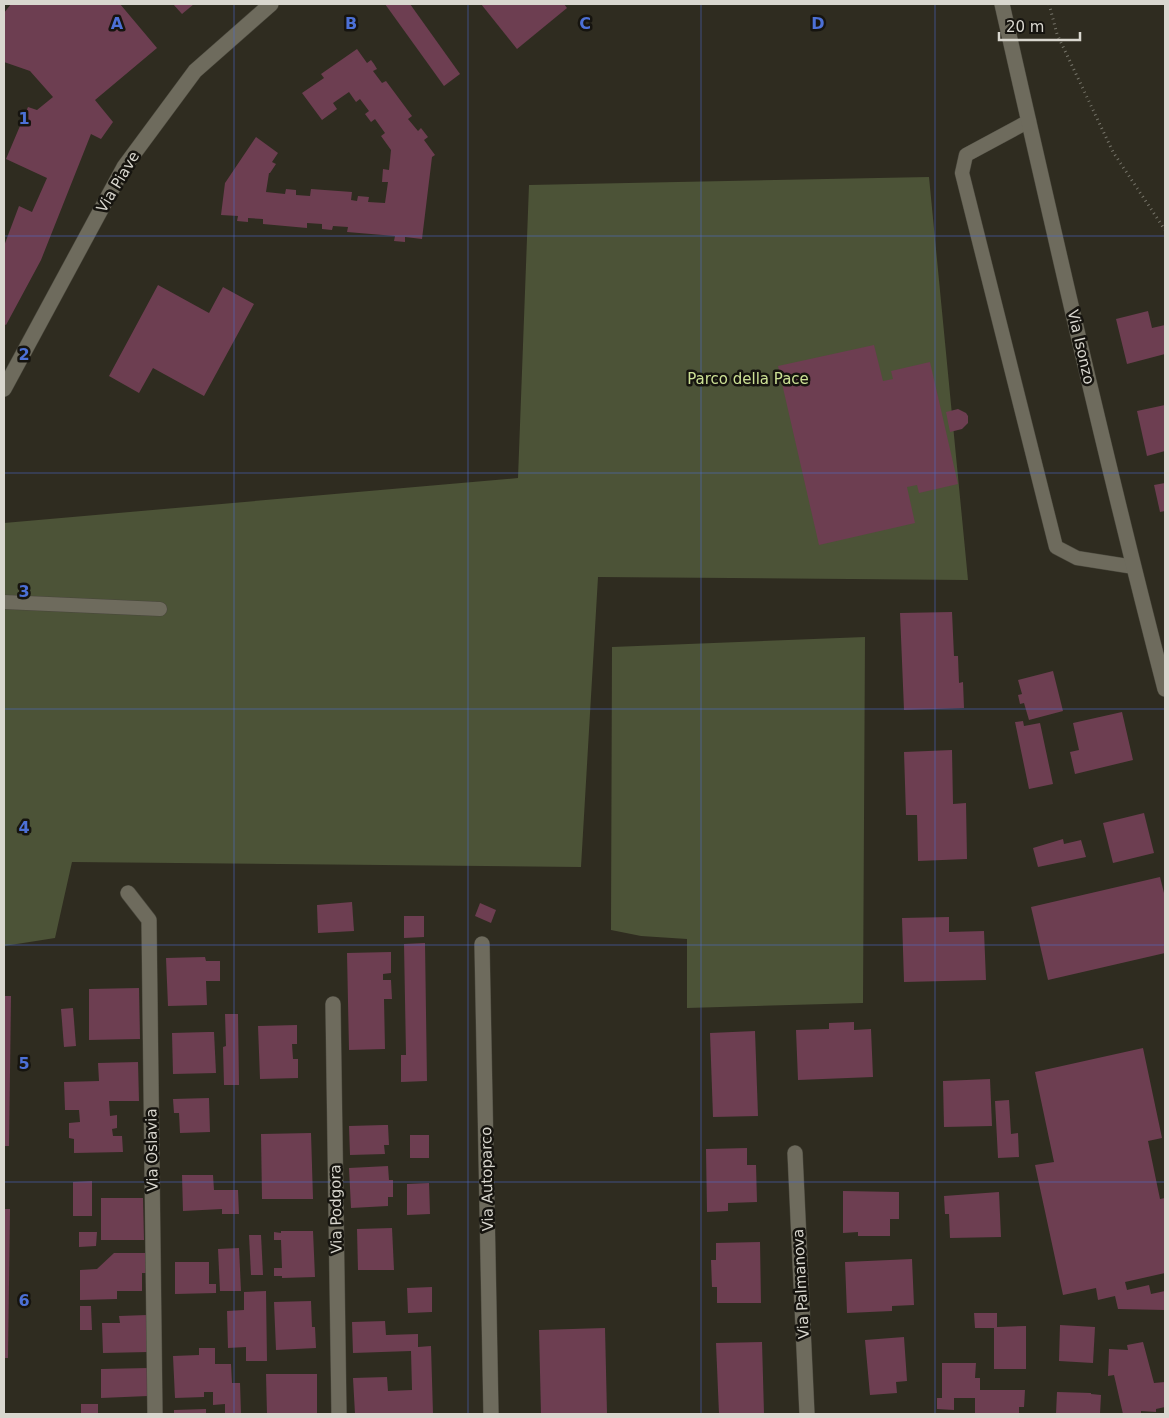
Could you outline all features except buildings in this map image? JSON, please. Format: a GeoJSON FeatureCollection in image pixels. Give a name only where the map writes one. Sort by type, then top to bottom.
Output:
{"type":"FeatureCollection","features":[{"type":"Feature","properties":{"kind":"street","name":"Via Piave"},"geometry":{"type":"LineString","coordinates":[[4,389],[124,167],[195,71],[270,4]]}},
{"type":"Feature","properties":{"kind":"street","name":"Via Isonzo"},"geometry":{"type":"LineString","coordinates":[[1002,4],[1134,567],[1165,689]]}},
{"type":"Feature","properties":{"kind":"street","name":"Via Oslavia"},"geometry":{"type":"LineString","coordinates":[[128,893],[149,920],[156,1414]]}},
{"type":"Feature","properties":{"kind":"street","name":"Via Autoparco"},"geometry":{"type":"LineString","coordinates":[[482,944],[491,1414]]}},
{"type":"Feature","properties":{"kind":"street","name":"Via Podgora"},"geometry":{"type":"LineString","coordinates":[[333,1004],[339,1414]]}},
{"type":"Feature","properties":{"kind":"street","name":"Via Palmanova"},"geometry":{"type":"LineString","coordinates":[[795,1153],[807,1414]]}},
{"type":"Feature","properties":{"kind":"lane"},"geometry":{"type":"LineString","coordinates":[[1028,121],[966,155],[962,173],[1056,547],[1077,558],[1134,567]]}},
{"type":"Feature","properties":{"kind":"lane"},"geometry":{"type":"LineString","coordinates":[[4,602],[160,609]]}},
{"type":"Feature","properties":{"kind":"path"},"geometry":{"type":"LineString","coordinates":[[1049,4],[1057,34],[1112,152],[1165,230]]}},
{"type":"Feature","properties":{"kind":"green space","name":"Parco della Pace"},"geometry":{"type":"Polygon","coordinates":[[[929,177],[968,580],[598,577],[581,867],[72,862],[55,938],[4,946],[4,523],[518,478],[529,185],[929,177]]]}},
{"type":"Feature","properties":{"kind":"green space"},"geometry":{"type":"Polygon","coordinates":[[[865,637],[863,1003],[687,1008],[687,939],[641,936],[611,930],[612,647],[865,637]]]}}]}
